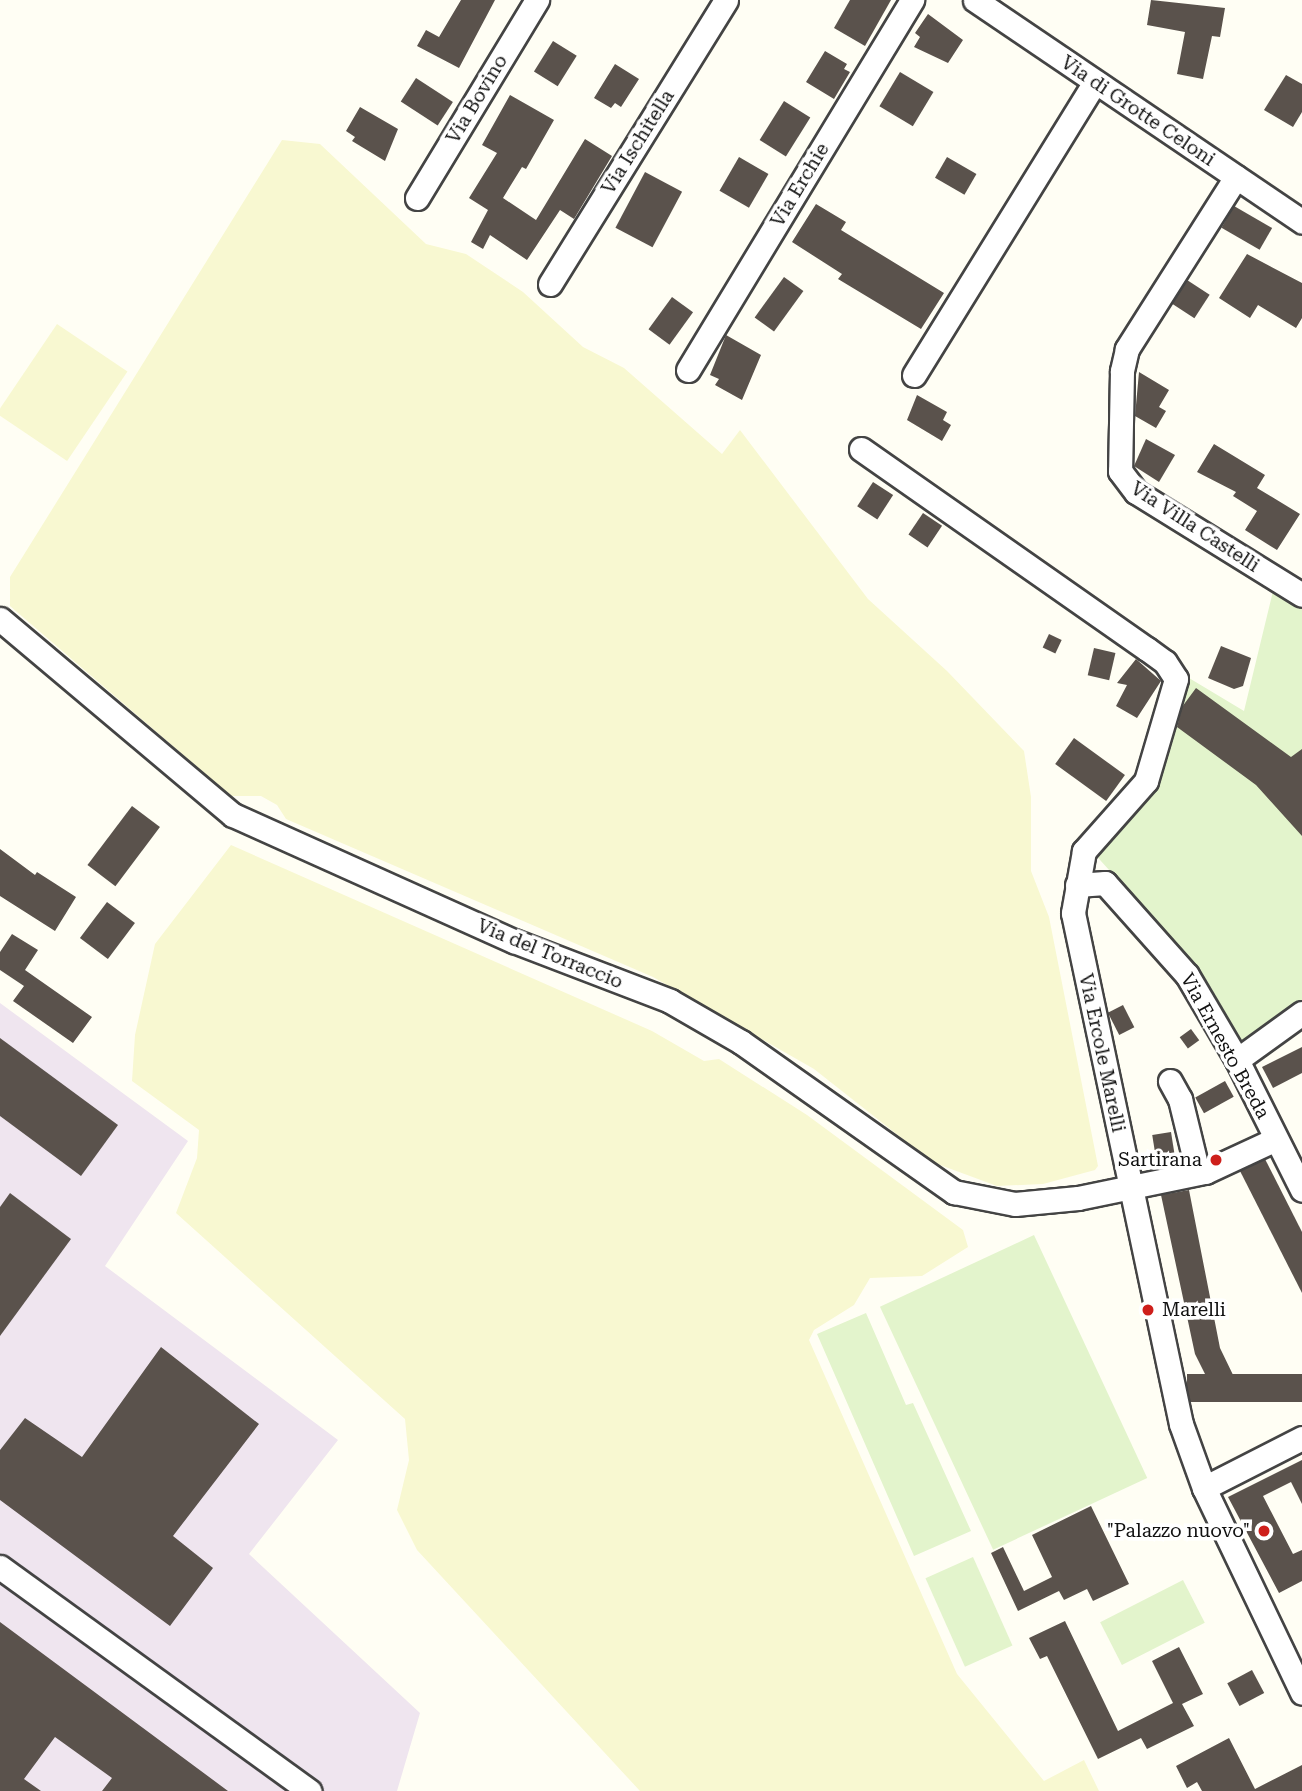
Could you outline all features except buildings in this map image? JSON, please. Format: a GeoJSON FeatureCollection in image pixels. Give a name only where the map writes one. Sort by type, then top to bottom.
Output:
{"type":"FeatureCollection","features":[{"type":"Feature","properties":{"kind":"street","name":"Via Bovino"},"geometry":{"type":"LineString","coordinates":[[417,198],[537,0]]}},
{"type":"Feature","properties":{"kind":"street","name":"Via Ischitella"},"geometry":{"type":"LineString","coordinates":[[550,284],[726,0]]}},
{"type":"Feature","properties":{"kind":"street","name":"Via Erchie"},"geometry":{"type":"LineString","coordinates":[[688,370],[912,0]]}},
{"type":"Feature","properties":{"kind":"street","name":"Via di Grotte Celoni"},"geometry":{"type":"LineString","coordinates":[[975,0],[1302,220]]}},
{"type":"Feature","properties":{"kind":"street"},"geometry":{"type":"LineString","coordinates":[[914,375],[1096,82]]}},
{"type":"Feature","properties":{"kind":"street","name":"Via Villa Castelli"},"geometry":{"type":"LineString","coordinates":[[1236,177],[1125,354],[1120,471],[1136,492],[1302,595]]}},
{"type":"Feature","properties":{"kind":"street","name":"Via Ercole Marelli"},"geometry":{"type":"LineString","coordinates":[[861,449],[1147,649],[1173,672],[1177,686],[1151,770],[1139,791],[1084,851],[1073,913],[1168,1370],[1204,1488],[1302,1693]]}},
{"type":"Feature","properties":{"kind":"street","name":"Via del Torraccio"},"geometry":{"type":"LineString","coordinates":[[0,619],[233,815],[501,935],[670,1001],[741,1042],[954,1192],[984,1201],[1015,1204],[1131,1188],[1198,1174],[1276,1139]]}},
{"type":"Feature","properties":{"kind":"street","name":"Via Ernesto Breda"},"geometry":{"type":"LineString","coordinates":[[1077,886],[1105,883],[1132,910],[1187,975],[1237,1060],[1302,1190]]}},
{"type":"Feature","properties":{"kind":"street"},"geometry":{"type":"LineString","coordinates":[[1237,1060],[1302,1013]]}},
{"type":"Feature","properties":{"kind":"street"},"geometry":{"type":"LineString","coordinates":[[1170,1081],[1180,1099],[1198,1174]]}},
{"type":"Feature","properties":{"kind":"street"},"geometry":{"type":"LineString","coordinates":[[1204,1488],[1302,1438]]}},
{"type":"Feature","properties":{"kind":"street"},"geometry":{"type":"LineString","coordinates":[[0,1567],[309,1791]]}},
{"type":"Feature","properties":{"kind":"shaded area"},"geometry":{"type":"Polygon","coordinates":[[[0,1003],[188,1141],[105,1266],[338,1440],[249,1554],[420,1713],[397,1791],[0,1791],[0,1003]]]}},
{"type":"Feature","properties":{"kind":"green space"},"geometry":{"type":"Polygon","coordinates":[[[282,140],[320,144],[426,244],[466,254],[523,292],[583,347],[624,368],[722,454],[740,430],[868,599],[947,671],[1024,751],[1031,797],[1031,871],[1049,917],[1098,1166],[1095,1170],[1043,1184],[997,1186],[932,1162],[814,1069],[653,977],[286,819],[277,805],[261,796],[231,796],[10,606],[10,577],[282,140]]]}},
{"type":"Feature","properties":{"kind":"green space"},"geometry":{"type":"Polygon","coordinates":[[[57,324],[127,372],[67,461],[0,416],[0,409],[57,324]]]}},
{"type":"Feature","properties":{"kind":"green space"},"geometry":{"type":"Polygon","coordinates":[[[1274,587],[1302,603],[1302,1000],[1283,1022],[1259,1037],[1239,1041],[1175,943],[1091,850],[1158,780],[1184,675],[1244,711],[1274,587]]]}},
{"type":"Feature","properties":{"kind":"green space"},"geometry":{"type":"Polygon","coordinates":[[[231,845],[652,1031],[704,1061],[719,1059],[807,1115],[963,1230],[968,1247],[922,1276],[870,1278],[854,1305],[814,1330],[809,1340],[957,1674],[1044,1781],[1084,1760],[1099,1791],[640,1791],[417,1550],[397,1510],[409,1460],[405,1419],[176,1213],[197,1158],[199,1130],[132,1081],[135,1035],[155,944],[231,845]]]}},
{"type":"Feature","properties":{"kind":"green space"},"geometry":{"type":"Polygon","coordinates":[[[1034,1235],[1147,1478],[993,1550],[880,1307],[1034,1235]]]}},
{"type":"Feature","properties":{"kind":"green space"},"geometry":{"type":"Polygon","coordinates":[[[866,1313],[906,1405],[913,1403],[971,1531],[914,1556],[817,1334],[866,1313]]]}},
{"type":"Feature","properties":{"kind":"green space"},"geometry":{"type":"Polygon","coordinates":[[[973,1557],[1012,1646],[965,1667],[925,1578],[973,1557]]]}},
{"type":"Feature","properties":{"kind":"green space"},"geometry":{"type":"Polygon","coordinates":[[[1183,1580],[1205,1623],[1122,1665],[1100,1622],[1183,1580]]]}},
{"type":"Feature","properties":{"kind":"place","name":"Sartirana"},"geometry":{"type":"Point","coordinates":[1216,1160]}},
{"type":"Feature","properties":{"kind":"place","name":"Marelli"},"geometry":{"type":"Point","coordinates":[1148,1310]}},
{"type":"Feature","properties":{"kind":"place","name":"\"Palazzo nuovo\""},"geometry":{"type":"Point","coordinates":[1264,1531]}}]}
